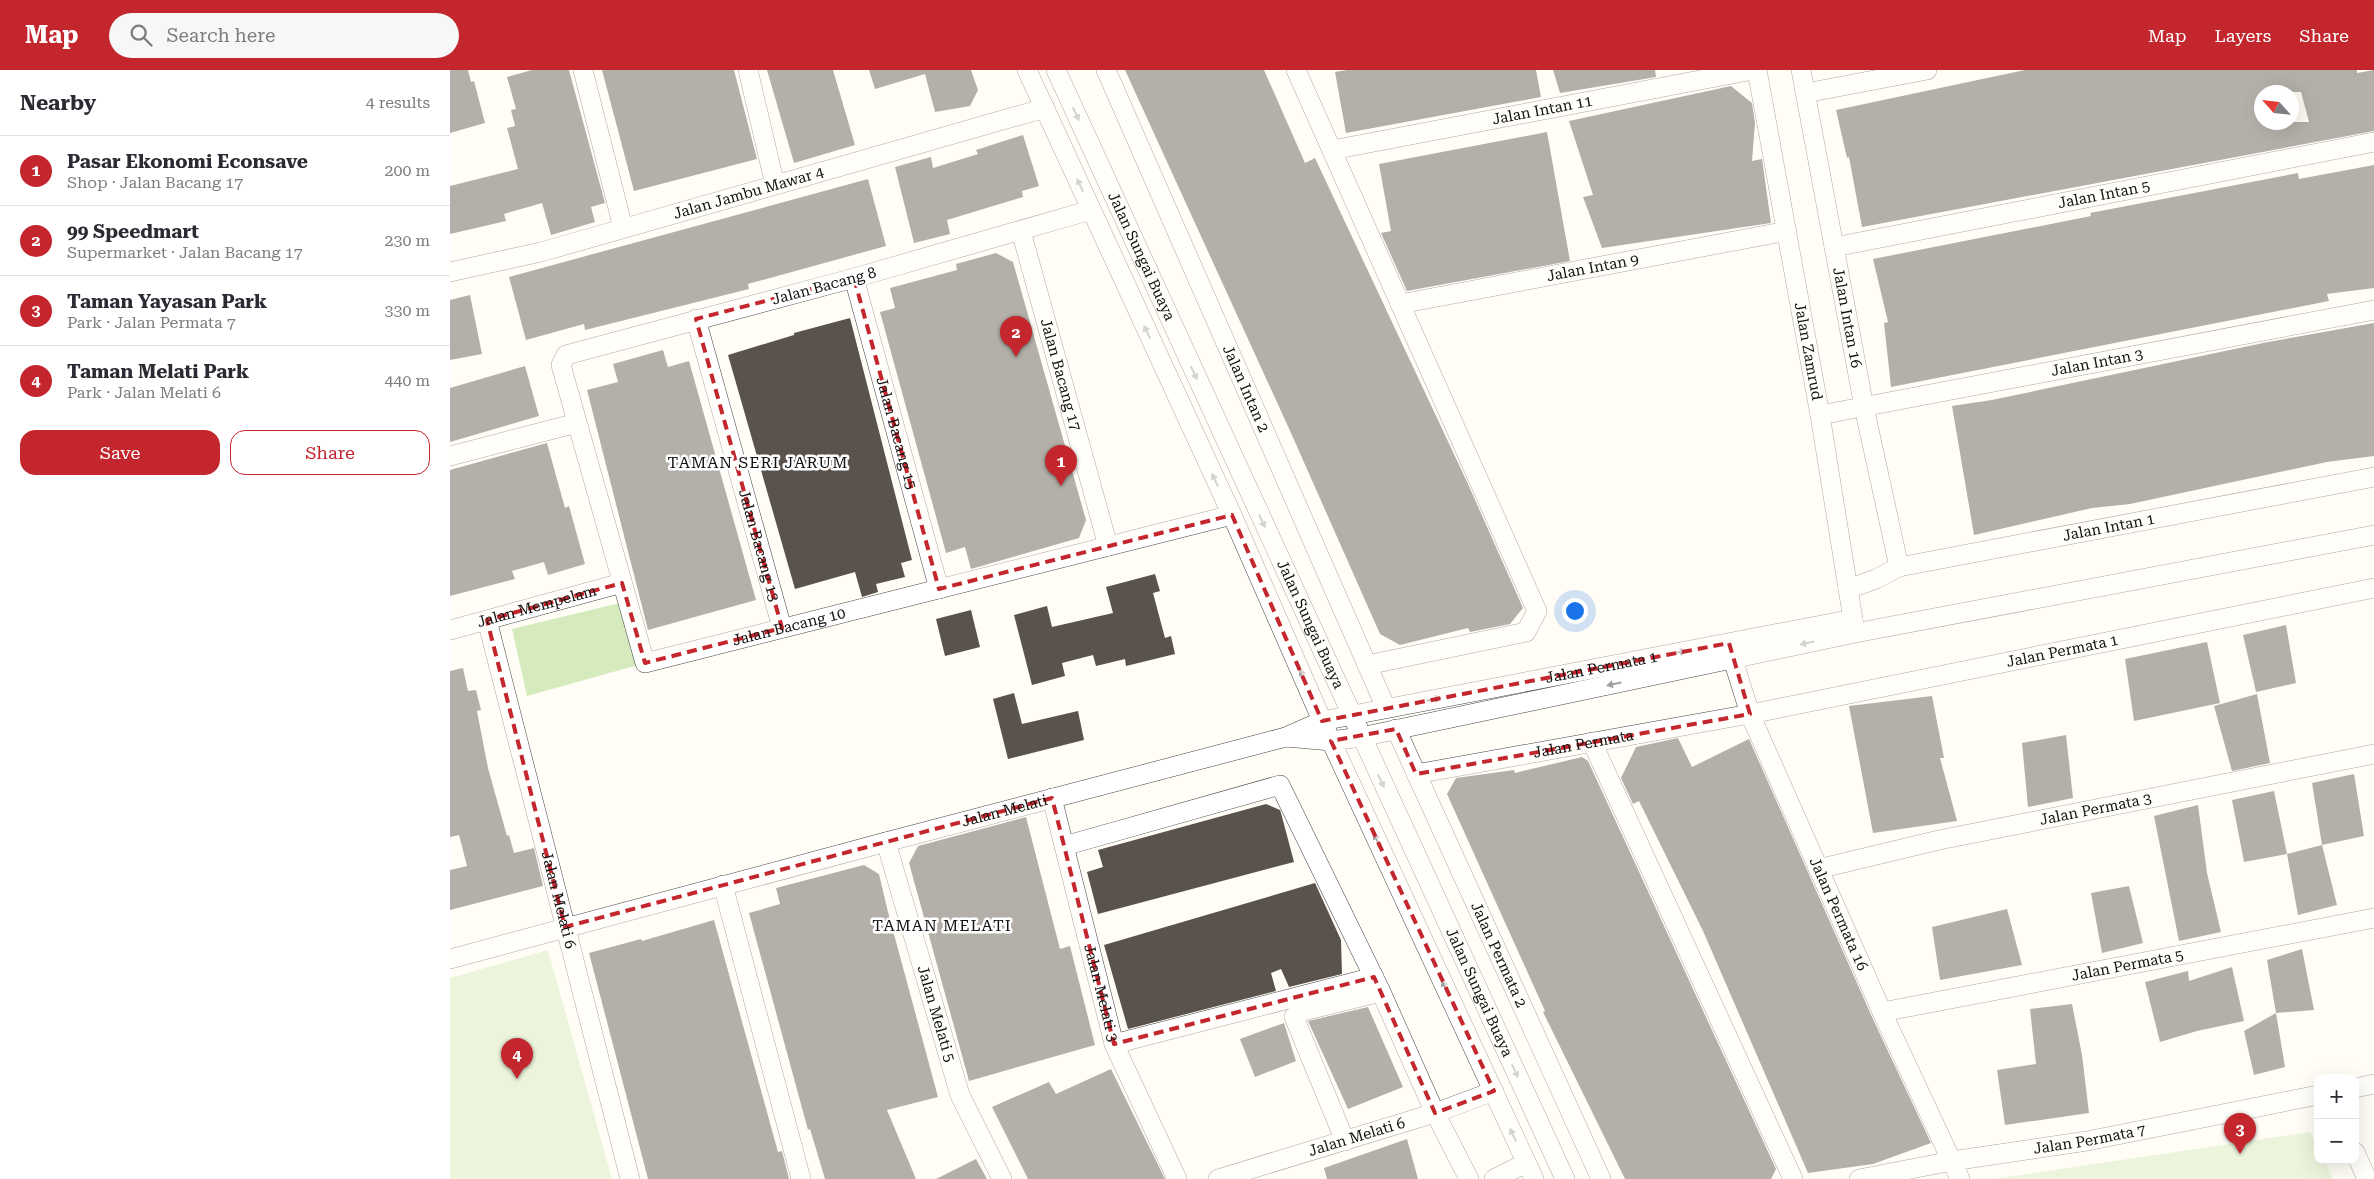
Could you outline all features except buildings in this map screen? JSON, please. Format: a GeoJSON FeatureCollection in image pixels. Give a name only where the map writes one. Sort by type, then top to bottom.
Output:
{"type":"FeatureCollection","features":[{"type":"Feature","properties":{"kind":"street"},"geometry":{"type":"LineString","coordinates":[[583,70],[623,228]]}},
{"type":"Feature","properties":{"kind":"street"},"geometry":{"type":"LineString","coordinates":[[748,70],[775,185]]}},
{"type":"Feature","properties":{"kind":"street","name":"Jalan Sungai Buaya"},"geometry":{"type":"LineString","coordinates":[[1027,70],[1232,515],[1331,742],[1530,1171]]}},
{"type":"Feature","properties":{"kind":"street","name":"Jalan Sungai Buaya"},"geometry":{"type":"LineString","coordinates":[[1056,70],[1565,1179]]}},
{"type":"Feature","properties":{"kind":"street","name":"Jalan Intan 2"},"geometry":{"type":"LineString","coordinates":[[1106,70],[1386,708]]}},
{"type":"Feature","properties":{"kind":"street"},"geometry":{"type":"LineString","coordinates":[[1296,70],[1537,611],[1526,632],[1367,665]]}},
{"type":"Feature","properties":{"kind":"street","name":"Jalan Intan 11"},"geometry":{"type":"LineString","coordinates":[[1332,150],[1753,70]]}},
{"type":"Feature","properties":{"kind":"street","name":"Jalan Zamrud"},"geometry":{"type":"LineString","coordinates":[[1757,70],[1820,415],[1854,626]]}},
{"type":"Feature","properties":{"kind":"street","name":"Jalan Intan 16"},"geometry":{"type":"LineString","coordinates":[[1801,70],[1864,407],[1899,567]]}},
{"type":"Feature","properties":{"kind":"street"},"geometry":{"type":"LineString","coordinates":[[1806,93],[1927,70]]}},
{"type":"Feature","properties":{"kind":"street","name":"Jalan Jambu Mawar 4"},"geometry":{"type":"LineString","coordinates":[[450,272],[541,252],[1045,108]]}},
{"type":"Feature","properties":{"kind":"street","name":"Jalan Intan 5"},"geometry":{"type":"LineString","coordinates":[[1834,247],[2374,142]]}},
{"type":"Feature","properties":{"kind":"street","name":"Jalan Bacang 8"},"geometry":{"type":"LineString","coordinates":[[561,365],[566,355],[854,278],[1091,210]]}},
{"type":"Feature","properties":{"kind":"street","name":"Jalan Bacang 17"},"geometry":{"type":"LineString","coordinates":[[1021,231],[1108,546]]}},
{"type":"Feature","properties":{"kind":"street","name":"Jalan Intan 9"},"geometry":{"type":"LineString","coordinates":[[1400,304],[1787,231]]}},
{"type":"Feature","properties":{"kind":"street","name":"Jalan Bacang 15"},"geometry":{"type":"LineString","coordinates":[[854,278],[939,589]]}},
{"type":"Feature","properties":{"kind":"street","name":"Jalan Intan 3"},"geometry":{"type":"LineString","coordinates":[[1820,415],[2374,310]]}},
{"type":"Feature","properties":{"kind":"street","name":"Jalan Bacang 13"},"geometry":{"type":"LineString","coordinates":[[696,319],[782,628]]}},
{"type":"Feature","properties":{"kind":"street","name":"Jalan Bacang 10"},"geometry":{"type":"LineString","coordinates":[[561,365],[645,663],[1232,515]]}},
{"type":"Feature","properties":{"kind":"street"},"geometry":{"type":"LineString","coordinates":[[450,456],[577,423]]}},
{"type":"Feature","properties":{"kind":"street","name":"Jalan Intan 1"},"geometry":{"type":"LineString","coordinates":[[1848,589],[1876,579],[1899,567],[2374,478]]}},
{"type":"Feature","properties":{"kind":"street","name":"Jalan Permata 1"},"geometry":{"type":"LineString","coordinates":[[1361,736],[1730,651],[1854,626],[2374,535]]}},
{"type":"Feature","properties":{"kind":"street","name":"Jalan Mempelam"},"geometry":{"type":"LineString","coordinates":[[450,630],[622,583]]}},
{"type":"Feature","properties":{"kind":"street","name":"Jalan Permata 1"},"geometry":{"type":"LineString","coordinates":[[1750,714],[2374,588]]}},
{"type":"Feature","properties":{"kind":"street","name":"Jalan Melati 6"},"geometry":{"type":"LineString","coordinates":[[487,620],[630,1179]]}},
{"type":"Feature","properties":{"kind":"street","name":"Jalan Permata 1"},"geometry":{"type":"LineString","coordinates":[[1351,715],[1730,651]]}},
{"type":"Feature","properties":{"kind":"street","name":"Jalan Permata 16"},"geometry":{"type":"LineString","coordinates":[[1730,651],[1750,714],[1882,1012],[1960,1179]]}},
{"type":"Feature","properties":{"kind":"street","name":"Jalan Permata"},"geometry":{"type":"LineString","coordinates":[[1416,774],[1750,714]]}},
{"type":"Feature","properties":{"kind":"street","name":"Jalan Melati"},"geometry":{"type":"LineString","coordinates":[[450,958],[1052,798],[1286,738],[1322,721],[1351,715]]}},
{"type":"Feature","properties":{"kind":"street","name":"Jalan Permata 2"},"geometry":{"type":"LineString","coordinates":[[1396,729],[1601,1179]]}},
{"type":"Feature","properties":{"kind":"street","name":"Jalan Melati"},"geometry":{"type":"LineString","coordinates":[[1286,738],[1331,742],[1361,736]]}},
{"type":"Feature","properties":{"kind":"street"},"geometry":{"type":"LineString","coordinates":[[1592,742],[1793,1179]]}},
{"type":"Feature","properties":{"kind":"street","name":"Jalan Permata 3"},"geometry":{"type":"LineString","coordinates":[[1818,869],[1939,840],[2374,754]]}},
{"type":"Feature","properties":{"kind":"street"},"geometry":{"type":"LineString","coordinates":[[1064,846],[1280,785],[1377,984],[1435,1113],[1469,1179]]}},
{"type":"Feature","properties":{"kind":"street","name":"Jalan Melati 3"},"geometry":{"type":"LineString","coordinates":[[1052,798],[1114,1044],[1177,1179]]}},
{"type":"Feature","properties":{"kind":"street","name":"Jalan Melati 5"},"geometry":{"type":"LineString","coordinates":[[886,842],[960,1095],[1002,1179]]}},
{"type":"Feature","properties":{"kind":"street"},"geometry":{"type":"LineString","coordinates":[[723,885],[801,1179]]}},
{"type":"Feature","properties":{"kind":"street","name":"Jalan Permata 5"},"geometry":{"type":"LineString","coordinates":[[1882,1012],[2374,918]]}},
{"type":"Feature","properties":{"kind":"street"},"geometry":{"type":"LineString","coordinates":[[1114,1044],[1377,984]]}},
{"type":"Feature","properties":{"kind":"street"},"geometry":{"type":"LineString","coordinates":[[1345,1140],[1294,1017],[1299,1012],[1377,984]]}},
{"type":"Feature","properties":{"kind":"street"},"geometry":{"type":"LineString","coordinates":[[2359,1087],[2374,1084]]}},
{"type":"Feature","properties":{"kind":"street","name":"Jalan Melati 6"},"geometry":{"type":"LineString","coordinates":[[1218,1179],[1435,1113],[1494,1091]]}},
{"type":"Feature","properties":{"kind":"street","name":"Jalan Permata 7"},"geometry":{"type":"LineString","coordinates":[[1859,1179],[1952,1161],[2087,1141],[2314,1096]]}},
{"type":"Feature","properties":{"kind":"street"},"geometry":{"type":"LineString","coordinates":[[2359,1161],[2367,1179]]}},
{"type":"Feature","properties":{"kind":"street"},"geometry":{"type":"LineString","coordinates":[[1494,1179],[1530,1171]]}},
{"type":"Feature","properties":{"kind":"highlighted area"},"geometry":{"type":"Polygon","coordinates":[[[854,278],[939,589],[1232,515],[1322,721],[1729,643],[1750,714],[1416,774],[1396,729],[1331,741],[1494,1091],[1435,1113],[1374,977],[1114,1044],[1052,798],[565,927],[487,620],[622,583],[645,663],[782,628],[696,319],[854,278]]]}},
{"type":"Feature","properties":{"kind":"green space"},"geometry":{"type":"Polygon","coordinates":[[[628,601],[645,663],[527,696],[512,629],[628,601]]]}},
{"type":"Feature","properties":{"kind":"green space"},"geometry":{"type":"Polygon","coordinates":[[[548,950],[612,1179],[450,1179],[450,978],[548,950]]]}},
{"type":"Feature","properties":{"kind":"green space"},"geometry":{"type":"Polygon","coordinates":[[[2310,1132],[2314,1140],[2314,1164],[2326,1164],[2333,1179],[1994,1179],[2310,1132]]]}},
{"type":"Feature","properties":{"kind":"place","name":"99 Speedmart"},"geometry":{"type":"Point","coordinates":[1016,357]}},
{"type":"Feature","properties":{"kind":"place","name":"Pasar Ekonomi Econsave"},"geometry":{"type":"Point","coordinates":[1061,486]}},
{"type":"Feature","properties":{"kind":"place","name":"Taman Melati Park"},"geometry":{"type":"Point","coordinates":[517,1079]}},
{"type":"Feature","properties":{"kind":"place","name":"Taman Yayasan Park"},"geometry":{"type":"Point","coordinates":[2240,1154]}},
{"type":"Feature","properties":{"kind":"district","name":"TAMAN SERI JARUM"},"geometry":{"type":"Point","coordinates":[758,462]}},
{"type":"Feature","properties":{"kind":"district","name":"TAMAN MELATI"},"geometry":{"type":"Point","coordinates":[942,925]}}]}
